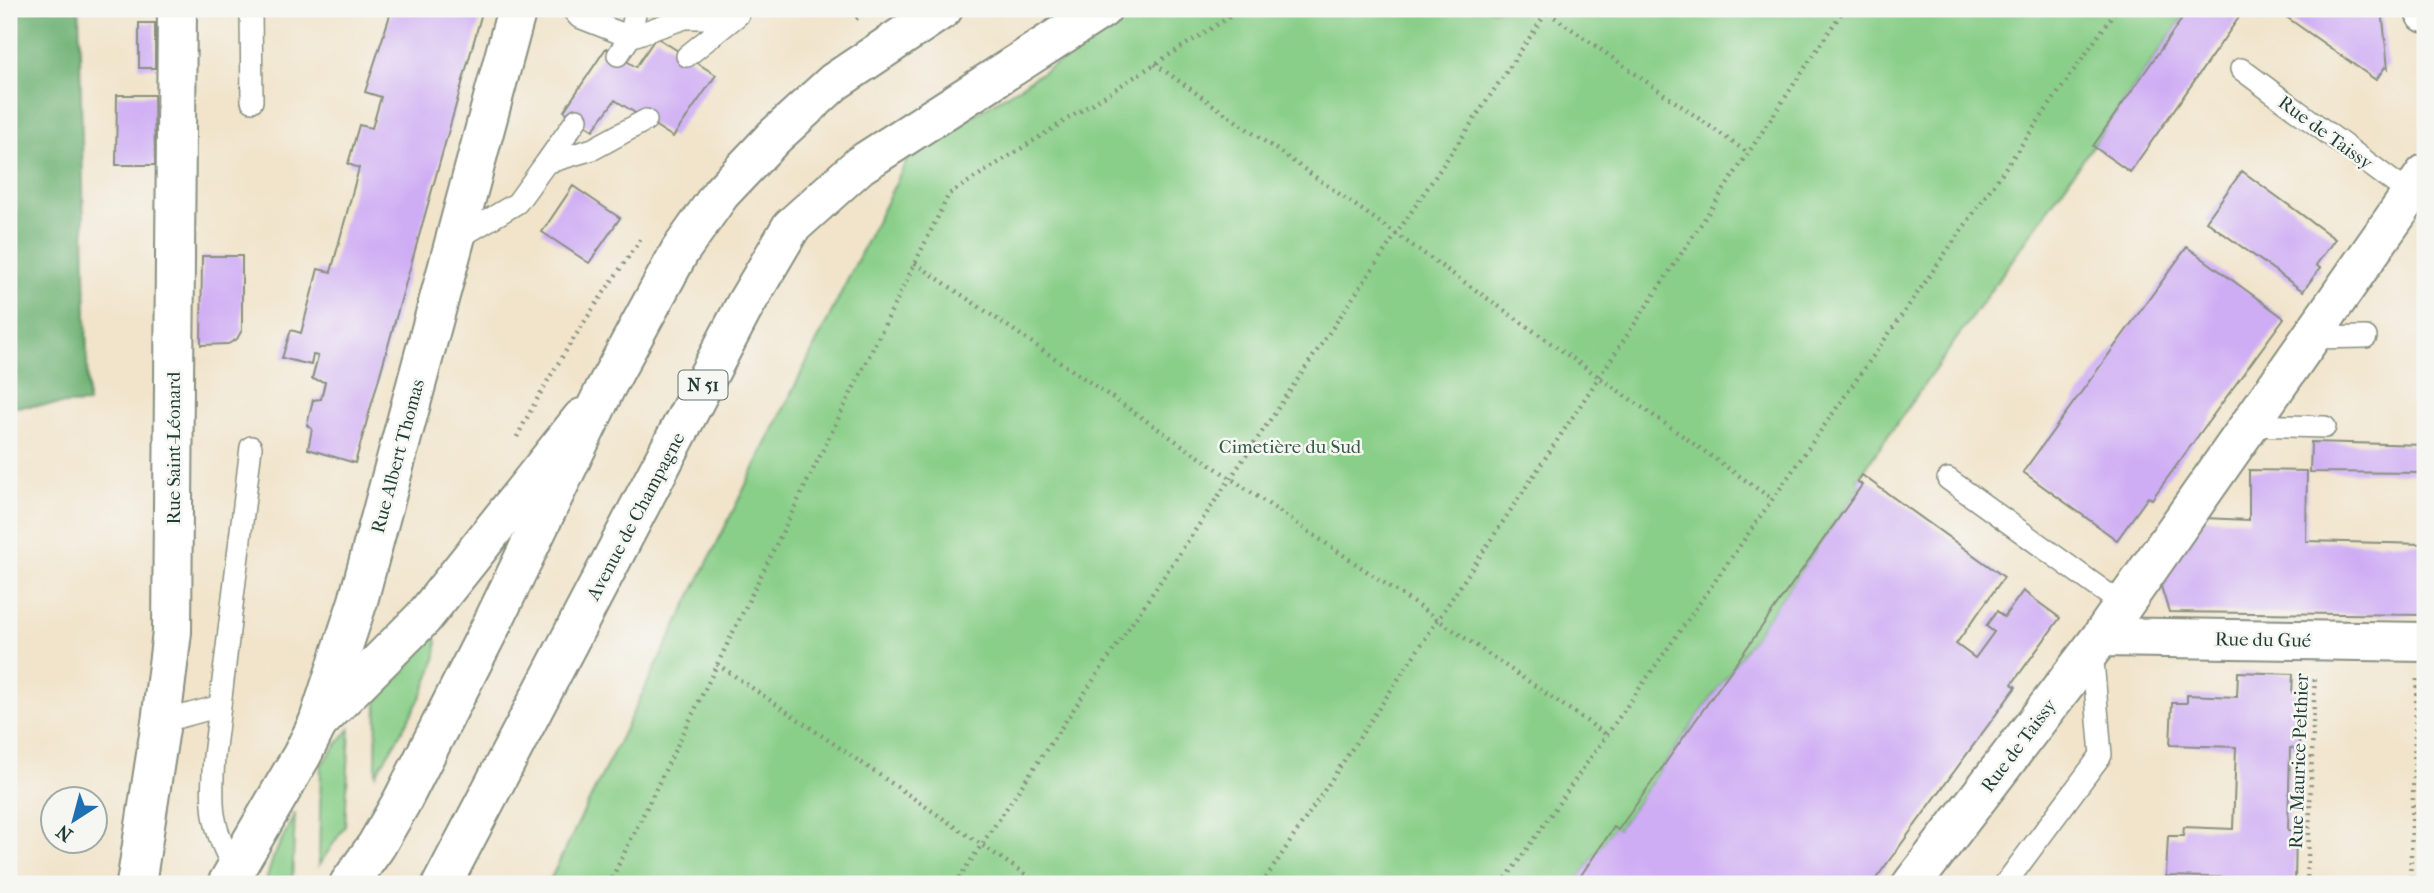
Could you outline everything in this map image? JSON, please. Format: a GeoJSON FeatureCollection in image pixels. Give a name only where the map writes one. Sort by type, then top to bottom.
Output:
{"type":"FeatureCollection","features":[{"type":"Feature","properties":{"kind":"street","name":"Rue Saint-Léonard"},"geometry":{"type":"LineString","coordinates":[[136,884],[172,632],[177,9]]}},
{"type":"Feature","properties":{"kind":"street","name":"Rue Albert Thomas"},"geometry":{"type":"LineString","coordinates":[[232,877],[318,723],[358,601],[517,9]]}},
{"type":"Feature","properties":{"kind":"street"},"geometry":{"type":"LineString","coordinates":[[349,884],[389,824],[432,743],[605,388],[680,251],[721,193],[774,137],[834,82],[943,9]]}},
{"type":"Feature","properties":{"kind":"street","name":"Avenue de Champagne"},"geometry":{"type":"LineString","coordinates":[[442,884],[745,305],[791,227],[860,165],[1102,9]]}},
{"type":"Feature","properties":{"kind":"street","name":"Rue de Taissy"},"geometry":{"type":"LineString","coordinates":[[1912,884],[2123,606],[2418,184]]}},
{"type":"Feature","properties":{"kind":"street"},"geometry":{"type":"LineString","coordinates":[[318,723],[423,618],[605,388]]}},
{"type":"Feature","properties":{"kind":"street","name":"Rue du Gué"},"geometry":{"type":"LineString","coordinates":[[2096,642],[2317,639],[2421,641]]}},
{"type":"Feature","properties":{"kind":"lane"},"geometry":{"type":"LineString","coordinates":[[251,9],[252,101]]}},
{"type":"Feature","properties":{"kind":"lane"},"geometry":{"type":"LineString","coordinates":[[572,9],[579,16],[630,37],[685,18],[739,13]]}},
{"type":"Feature","properties":{"kind":"lane"},"geometry":{"type":"LineString","coordinates":[[618,55],[630,37],[636,9]]}},
{"type":"Feature","properties":{"kind":"lane"},"geometry":{"type":"LineString","coordinates":[[687,56],[739,13]]}},
{"type":"Feature","properties":{"kind":"lane","name":"Rue de Taissy"},"geometry":{"type":"LineString","coordinates":[[2241,69],[2418,184]]}},
{"type":"Feature","properties":{"kind":"lane"},"geometry":{"type":"LineString","coordinates":[[455,240],[517,202],[577,119]]}},
{"type":"Feature","properties":{"kind":"lane"},"geometry":{"type":"LineString","coordinates":[[546,163],[593,149],[646,120]]}},
{"type":"Feature","properties":{"kind":"lane"},"geometry":{"type":"LineString","coordinates":[[2310,338],[2366,337]]}},
{"type":"Feature","properties":{"kind":"lane"},"geometry":{"type":"LineString","coordinates":[[2249,425],[2325,427]]}},
{"type":"Feature","properties":{"kind":"lane"},"geometry":{"type":"LineString","coordinates":[[232,877],[211,804],[214,756],[251,447]]}},
{"type":"Feature","properties":{"kind":"lane"},"geometry":{"type":"LineString","coordinates":[[1948,479],[2123,606]]}},
{"type":"Feature","properties":{"kind":"lane"},"geometry":{"type":"LineString","coordinates":[[2005,884],[2101,755],[2096,642]]}},
{"type":"Feature","properties":{"kind":"lane"},"geometry":{"type":"LineString","coordinates":[[161,722],[220,706]]}},
{"type":"Feature","properties":{"kind":"path"},"geometry":{"type":"LineString","coordinates":[[609,884],[949,194],[1242,9]]}},
{"type":"Feature","properties":{"kind":"path"},"geometry":{"type":"LineString","coordinates":[[1262,884],[1844,9]]}},
{"type":"Feature","properties":{"kind":"path"},"geometry":{"type":"LineString","coordinates":[[1502,884],[2117,9]]}},
{"type":"Feature","properties":{"kind":"path"},"geometry":{"type":"LineString","coordinates":[[955,884],[1546,10],[1748,153]]}},
{"type":"Feature","properties":{"kind":"path"},"geometry":{"type":"LineString","coordinates":[[1155,64],[1772,499]]}},
{"type":"Feature","properties":{"kind":"path"},"geometry":{"type":"LineString","coordinates":[[915,263],[1607,735]]}},
{"type":"Feature","properties":{"kind":"path","name":"Rue Maurice Pelthier"},"geometry":{"type":"LineString","coordinates":[[2307,884],[2317,639]]}},
{"type":"Feature","properties":{"kind":"path"},"geometry":{"type":"LineString","coordinates":[[2410,884],[2421,641]]}},
{"type":"Feature","properties":{"kind":"path"},"geometry":{"type":"LineString","coordinates":[[717,664],[1040,884]]}},
{"type":"Feature","properties":{"kind":"green space"},"geometry":{"type":"Polygon","coordinates":[[[9,9],[79,9],[88,403],[9,407],[9,9]]]}},
{"type":"Feature","properties":{"kind":"green space","name":"Cimetière du Sud"},"geometry":{"type":"Polygon","coordinates":[[[1143,9],[2189,9],[1857,480],[1862,485],[1618,830],[1614,828],[1575,884],[548,884],[909,156],[1143,9]]]}},
{"type":"Feature","properties":{"kind":"green space"},"geometry":{"type":"Polygon","coordinates":[[[432,638],[436,638],[436,652],[425,687],[405,727],[376,774],[377,698],[432,638]]]}},
{"type":"Feature","properties":{"kind":"green space"},"geometry":{"type":"Polygon","coordinates":[[[350,728],[345,826],[319,865],[321,765],[350,728]]]}},
{"type":"Feature","properties":{"kind":"green space"},"geometry":{"type":"Polygon","coordinates":[[[295,813],[292,884],[265,884],[273,858],[295,813]]]}},
{"type":"Feature","properties":{"kind":"building"},"geometry":{"type":"Polygon","coordinates":[[[392,9],[483,9],[355,463],[308,449],[312,429],[307,425],[313,400],[321,399],[325,382],[312,379],[318,356],[313,355],[311,365],[282,358],[291,330],[301,333],[318,269],[331,272],[359,168],[348,164],[359,125],[372,128],[381,97],[365,92],[392,9]]]}},
{"type":"Feature","properties":{"kind":"building"},"geometry":{"type":"Polygon","coordinates":[[[2189,9],[2245,9],[2130,172],[2093,146],[2189,9]]]}},
{"type":"Feature","properties":{"kind":"building"},"geometry":{"type":"Polygon","coordinates":[[[2275,9],[2382,9],[2388,69],[2385,67],[2376,80],[2275,9]]]}},
{"type":"Feature","properties":{"kind":"building"},"geometry":{"type":"Polygon","coordinates":[[[139,23],[155,23],[155,68],[139,68],[139,23]]]}},
{"type":"Feature","properties":{"kind":"building"},"geometry":{"type":"Polygon","coordinates":[[[656,37],[716,75],[673,137],[615,100],[593,130],[564,111],[606,48],[636,67],[656,37]]]}},
{"type":"Feature","properties":{"kind":"building"},"geometry":{"type":"Polygon","coordinates":[[[117,95],[154,95],[155,165],[116,165],[117,95]]]}},
{"type":"Feature","properties":{"kind":"building"},"geometry":{"type":"Polygon","coordinates":[[[2242,171],[2335,239],[2316,265],[2320,268],[2303,291],[2206,221],[2242,171]]]}},
{"type":"Feature","properties":{"kind":"building"},"geometry":{"type":"Polygon","coordinates":[[[573,186],[620,218],[589,263],[542,232],[573,186]]]}},
{"type":"Feature","properties":{"kind":"building"},"geometry":{"type":"Polygon","coordinates":[[[2187,247],[2284,318],[2152,499],[2148,497],[2117,540],[2023,472],[2187,247]]]}},
{"type":"Feature","properties":{"kind":"building"},"geometry":{"type":"Polygon","coordinates":[[[202,256],[242,256],[242,330],[237,339],[228,344],[201,345],[202,256]]]}},
{"type":"Feature","properties":{"kind":"building"},"geometry":{"type":"Polygon","coordinates":[[[2311,442],[2425,445],[2425,473],[2310,472],[2311,442]]]}},
{"type":"Feature","properties":{"kind":"building"},"geometry":{"type":"Polygon","coordinates":[[[2249,470],[2307,471],[2306,541],[2425,544],[2425,615],[2169,612],[2159,580],[2204,518],[2249,520],[2249,470]]]}},
{"type":"Feature","properties":{"kind":"building"},"geometry":{"type":"Polygon","coordinates":[[[1862,475],[2004,577],[1956,644],[1975,658],[1994,632],[1986,626],[1997,611],[2004,617],[2023,591],[2060,618],[2012,684],[2016,687],[1872,884],[1575,884],[1614,827],[1618,830],[1862,485],[1857,481],[1862,475]]]}},
{"type":"Feature","properties":{"kind":"building"},"geometry":{"type":"Polygon","coordinates":[[[2238,672],[2293,674],[2292,694],[2301,693],[2299,749],[2290,748],[2288,830],[2296,831],[2295,884],[2248,884],[2248,878],[2166,876],[2168,836],[2183,836],[2184,827],[2233,829],[2236,747],[2170,745],[2172,703],[2187,703],[2187,695],[2237,697],[2238,672]]]}}]}
